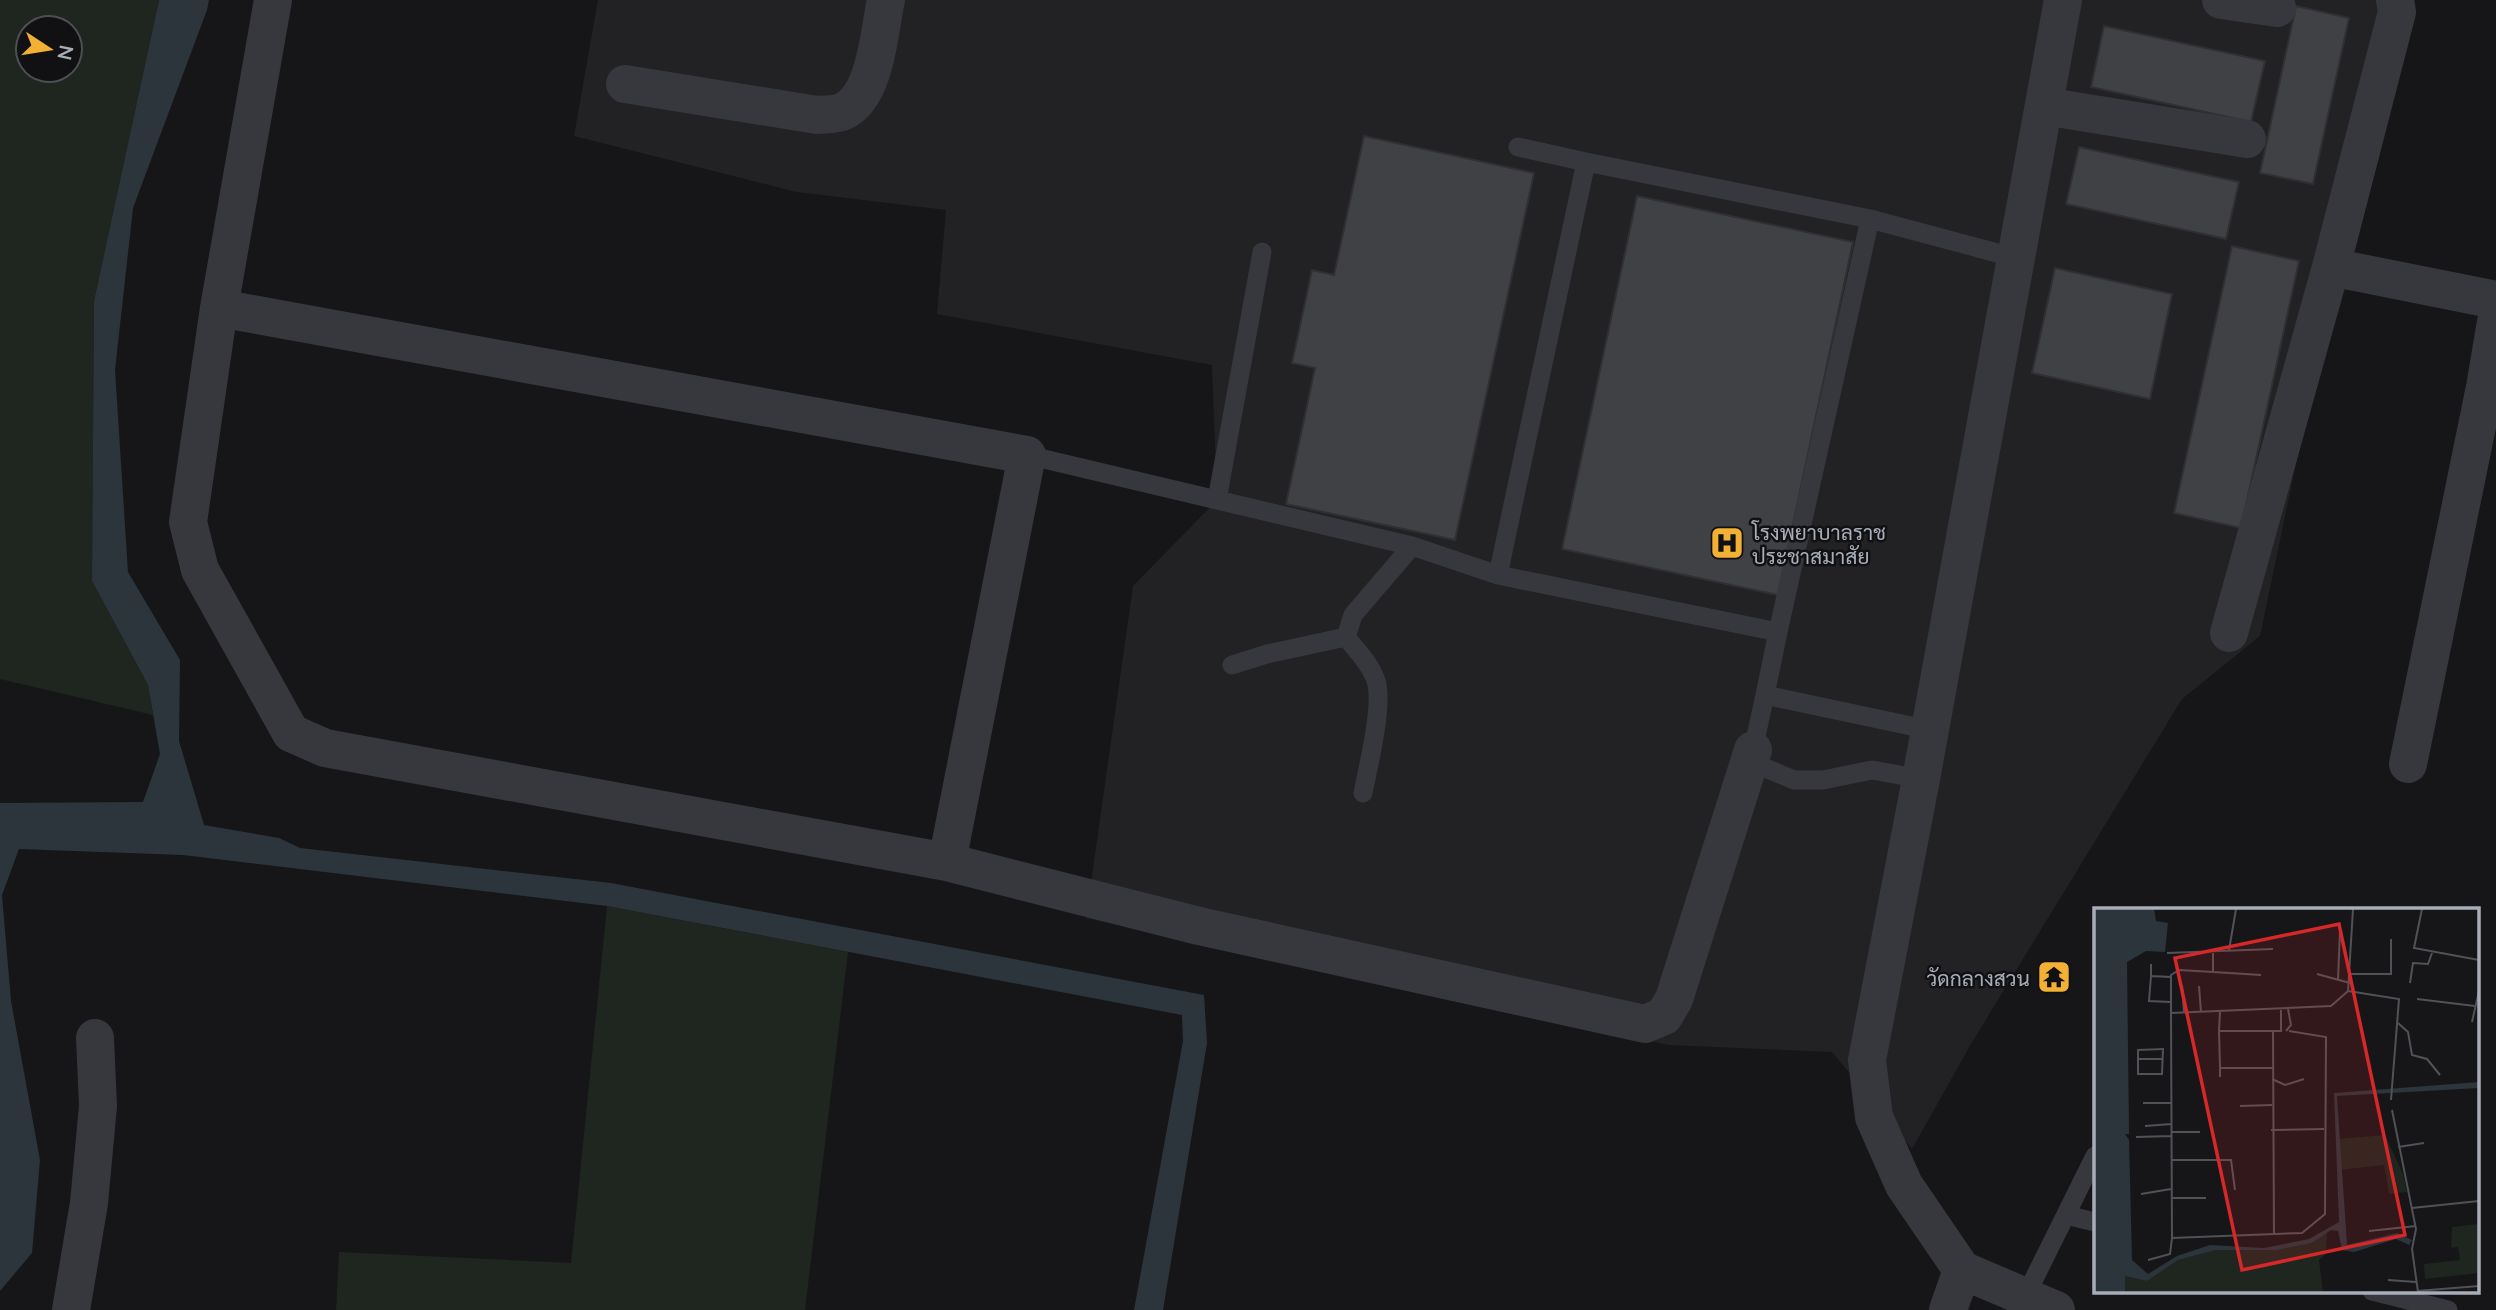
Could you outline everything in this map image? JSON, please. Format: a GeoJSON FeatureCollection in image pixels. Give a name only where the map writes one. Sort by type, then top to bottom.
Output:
{"type":"FeatureCollection","features":[{"type":"Feature","properties":{"kind":"street"},"geometry":{"type":"LineString","coordinates":[[272,0],[219,308],[188,523],[200,570],[290,733],[325,748],[947,862],[1199,926],[1644,1024],[1664,1016],[1674,999],[1753,750]]}},
{"type":"Feature","properties":{"kind":"street"},"geometry":{"type":"LineString","coordinates":[[625,84],[817,115],[843,113],[861,98],[870,76],[886,0]]}},
{"type":"Feature","properties":{"kind":"street"},"geometry":{"type":"LineString","coordinates":[[2041,1303],[1962,1270],[1904,1185],[1874,1117],[1867,1060],[2063,0]]}},
{"type":"Feature","properties":{"kind":"street"},"geometry":{"type":"LineString","coordinates":[[2221,0],[2277,8]]}},
{"type":"Feature","properties":{"kind":"street"},"geometry":{"type":"LineString","coordinates":[[2229,633],[2332,267],[2397,12],[2395,0]]}},
{"type":"Feature","properties":{"kind":"street"},"geometry":{"type":"LineString","coordinates":[[2044,106],[2247,139]]}},
{"type":"Feature","properties":{"kind":"street"},"geometry":{"type":"LineString","coordinates":[[2332,267],[2496,300]]}},
{"type":"Feature","properties":{"kind":"street"},"geometry":{"type":"LineString","coordinates":[[219,308],[1027,455],[947,862]]}},
{"type":"Feature","properties":{"kind":"street"},"geometry":{"type":"LineString","coordinates":[[2408,764],[2486,433],[2496,321]]}},
{"type":"Feature","properties":{"kind":"street"},"geometry":{"type":"LineString","coordinates":[[71,1310],[89,1203],[96,1134],[98,1106],[95,1038]]}},
{"type":"Feature","properties":{"kind":"street"},"geometry":{"type":"LineString","coordinates":[[1948,1310],[1962,1270]]}},
{"type":"Feature","properties":{"kind":"lane"},"geometry":{"type":"LineString","coordinates":[[1518,147],[1870,219],[2016,258]]}},
{"type":"Feature","properties":{"kind":"lane"},"geometry":{"type":"LineString","coordinates":[[1498,575],[1586,162]]}},
{"type":"Feature","properties":{"kind":"lane"},"geometry":{"type":"LineString","coordinates":[[1870,219],[1753,750],[1763,767],[1794,780],[1823,780],[1872,770],[1921,779]]}},
{"type":"Feature","properties":{"kind":"lane"},"geometry":{"type":"LineString","coordinates":[[1217,500],[1262,252]]}},
{"type":"Feature","properties":{"kind":"lane"},"geometry":{"type":"LineString","coordinates":[[1027,455],[1412,546],[1498,575],[1778,632]]}},
{"type":"Feature","properties":{"kind":"lane"},"geometry":{"type":"LineString","coordinates":[[1346,637],[1353,615],[1412,546]]}},
{"type":"Feature","properties":{"kind":"lane"},"geometry":{"type":"LineString","coordinates":[[1232,665],[1267,654],[1346,637]]}},
{"type":"Feature","properties":{"kind":"lane"},"geometry":{"type":"LineString","coordinates":[[1346,637],[1368,664],[1376,680],[1378,699],[1363,793]]}},
{"type":"Feature","properties":{"kind":"lane"},"geometry":{"type":"LineString","coordinates":[[1765,695],[1930,730]]}},
{"type":"Feature","properties":{"kind":"lane"},"geometry":{"type":"LineString","coordinates":[[2041,1303],[2066,1214],[2094,1158]]}},
{"type":"Feature","properties":{"kind":"lane"},"geometry":{"type":"LineString","coordinates":[[2066,1214],[2094,1222]]}},
{"type":"Feature","properties":{"kind":"lane"},"geometry":{"type":"LineString","coordinates":[[2376,1292],[2448,1310]]}},
{"type":"Feature","properties":{"kind":"shaded area"},"geometry":{"type":"Polygon","coordinates":[[[0,0],[159,0],[94,301],[92,581],[148,685],[153,715],[0,679],[0,0]]]}},
{"type":"Feature","properties":{"kind":"shaded area"},"geometry":{"type":"Polygon","coordinates":[[[159,0],[209,0],[133,208],[115,370],[128,572],[180,660],[179,741],[204,825],[279,838],[300,848],[611,883],[1204,995],[1207,1043],[1163,1310],[1134,1310],[1183,1041],[1182,1015],[607,906],[183,855],[19,849],[2,895],[11,1001],[40,1160],[32,1253],[0,1291],[0,803],[143,802],[160,754],[148,685],[92,581],[94,301],[159,0]]]}},
{"type":"Feature","properties":{"kind":"shaded area","name":"โรงพยาบาลราช ประชาสมาสัย"},"geometry":{"type":"Polygon","coordinates":[[[598,0],[2393,0],[2260,636],[2182,699],[1971,1044],[1912,1149],[1832,1052],[1669,1045],[1086,918],[1133,586],[1217,500],[1212,365],[937,314],[946,210],[797,192],[574,136],[598,0]]]}},
{"type":"Feature","properties":{"kind":"shaded area"},"geometry":{"type":"Polygon","coordinates":[[[607,906],[848,952],[805,1310],[336,1310],[339,1252],[571,1263],[607,906]]]}},
{"type":"Feature","properties":{"kind":"building"},"geometry":{"type":"Polygon","coordinates":[[[2296,6],[2349,18],[2313,184],[2260,173],[2296,6]]]}},
{"type":"Feature","properties":{"kind":"building"},"geometry":{"type":"Polygon","coordinates":[[[2104,26],[2265,61],[2251,122],[2091,87],[2104,26]]]}},
{"type":"Feature","properties":{"kind":"building"},"geometry":{"type":"Polygon","coordinates":[[[1364,136],[1534,173],[1455,540],[1286,504],[1315,368],[1292,363],[1312,270],[1334,275],[1364,136]]]}},
{"type":"Feature","properties":{"kind":"building"},"geometry":{"type":"Polygon","coordinates":[[[2079,147],[2239,182],[2226,239],[2066,204],[2079,147]]]}},
{"type":"Feature","properties":{"kind":"building"},"geometry":{"type":"Polygon","coordinates":[[[1637,196],[1853,242],[1778,595],[1562,549],[1637,196]]]}},
{"type":"Feature","properties":{"kind":"building"},"geometry":{"type":"Polygon","coordinates":[[[2232,246],[2299,261],[2241,528],[2174,513],[2232,246]]]}},
{"type":"Feature","properties":{"kind":"building"},"geometry":{"type":"Polygon","coordinates":[[[2055,268],[2172,294],[2150,399],[2032,373],[2055,268]]]}},
{"type":"Feature","properties":{"kind":"place","name":"โรงพยาบาลราช ประชาสมาสัย"},"geometry":{"type":"Point","coordinates":[1727,543]}},
{"type":"Feature","properties":{"kind":"place","name":"วัดกลางสวน"},"geometry":{"type":"Point","coordinates":[2054,977]}}]}
